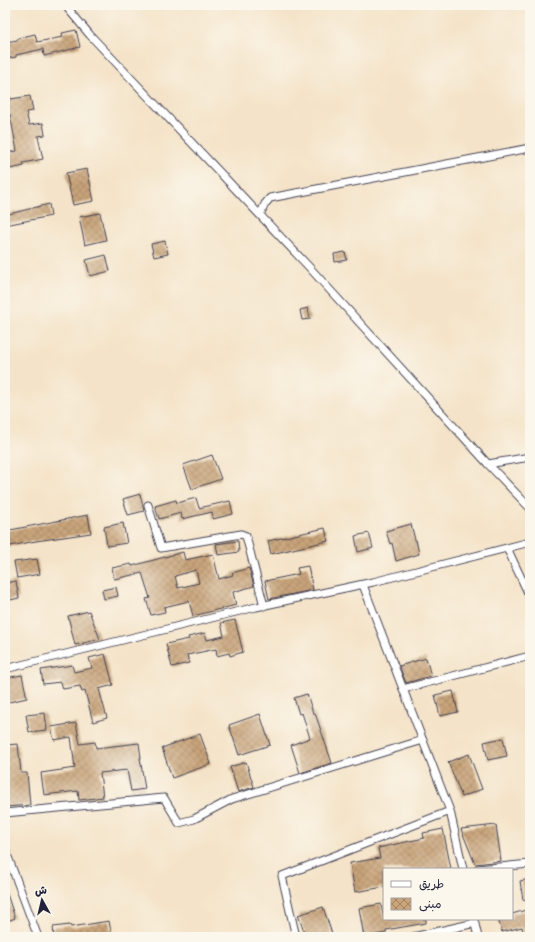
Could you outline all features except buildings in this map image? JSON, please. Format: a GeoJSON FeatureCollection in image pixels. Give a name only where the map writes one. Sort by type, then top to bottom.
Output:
{"type":"FeatureCollection","features":[{"type":"Feature","properties":{"kind":"street"},"geometry":{"type":"LineString","coordinates":[[65,5],[90,35],[314,272],[488,464],[530,508]]}},
{"type":"Feature","properties":{"kind":"street"},"geometry":{"type":"LineString","coordinates":[[260,215],[265,204],[270,198],[530,148]]}},
{"type":"Feature","properties":{"kind":"street"},"geometry":{"type":"LineString","coordinates":[[488,464],[530,457]]}},
{"type":"Feature","properties":{"kind":"street"},"geometry":{"type":"LineString","coordinates":[[148,505],[161,548],[241,534],[246,536],[264,606]]}},
{"type":"Feature","properties":{"kind":"street"},"geometry":{"type":"LineString","coordinates":[[5,669],[264,606],[363,585],[530,542]]}},
{"type":"Feature","properties":{"kind":"street"},"geometry":{"type":"LineString","coordinates":[[507,548],[530,597]]}},
{"type":"Feature","properties":{"kind":"street"},"geometry":{"type":"LineString","coordinates":[[363,585],[450,811],[463,868]]}},
{"type":"Feature","properties":{"kind":"street"},"geometry":{"type":"LineString","coordinates":[[403,689],[530,656]]}},
{"type":"Feature","properties":{"kind":"street"},"geometry":{"type":"LineString","coordinates":[[5,813],[164,798],[178,823],[194,819],[232,799],[423,740]]}},
{"type":"Feature","properties":{"kind":"street"},"geometry":{"type":"LineString","coordinates":[[296,937],[282,876],[450,811]]}},
{"type":"Feature","properties":{"kind":"street"},"geometry":{"type":"LineString","coordinates":[[5,849],[38,937]]}},
{"type":"Feature","properties":{"kind":"street"},"geometry":{"type":"LineString","coordinates":[[488,868],[530,864]]}},
{"type":"Feature","properties":{"kind":"street"},"geometry":{"type":"LineString","coordinates":[[413,937],[475,921],[478,937]]}}]}
